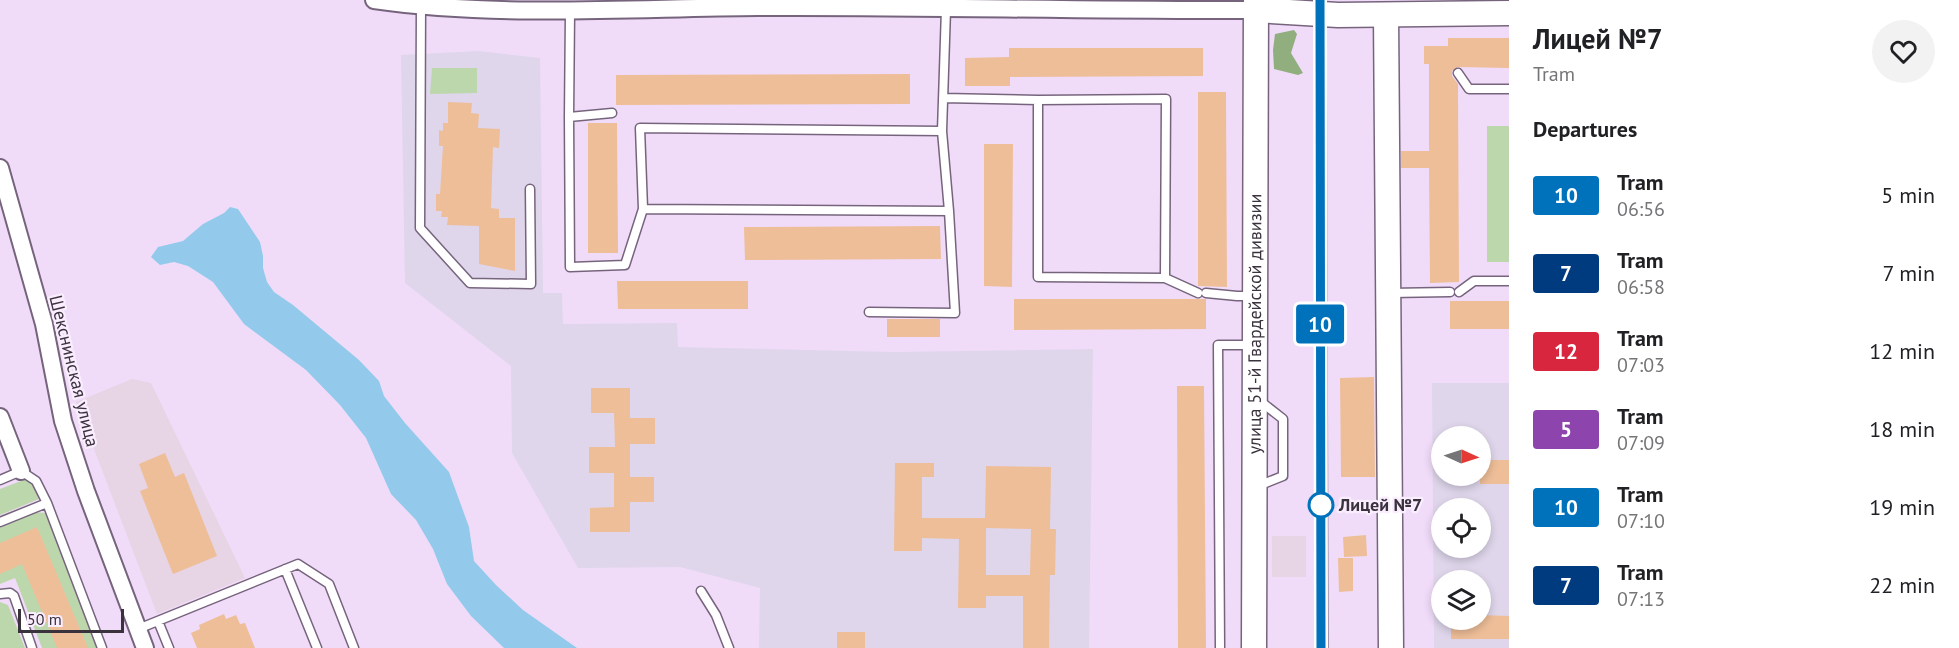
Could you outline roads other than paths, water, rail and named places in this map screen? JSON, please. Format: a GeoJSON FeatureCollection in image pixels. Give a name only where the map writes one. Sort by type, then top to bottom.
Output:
{"type":"FeatureCollection","features":[{"type":"Feature","properties":{"kind":"main road"},"geometry":{"type":"LineString","coordinates":[[1256,5],[1320,14],[1386,11],[1509,13]]}},
{"type":"Feature","properties":{"kind":"main road","name":"улица 51-й Гвардейской дивизии"},"geometry":{"type":"LineString","coordinates":[[1254,648],[1256,5]]}},
{"type":"Feature","properties":{"kind":"main road"},"geometry":{"type":"LineString","coordinates":[[1386,11],[1391,648]]}},
{"type":"Feature","properties":{"kind":"street"},"geometry":{"type":"LineString","coordinates":[[374,0],[421,5],[519,5],[570,12],[757,7],[946,9],[969,4],[1256,5]]}},
{"type":"Feature","properties":{"kind":"street","name":"Шекснинская улица"},"geometry":{"type":"LineString","coordinates":[[0,168],[44,324],[63,421],[86,491],[145,648]]}},
{"type":"Feature","properties":{"kind":"street"},"geometry":{"type":"LineString","coordinates":[[0,417],[21,471]]}},
{"type":"Feature","properties":{"kind":"lane"},"geometry":{"type":"LineString","coordinates":[[421,5],[420,228],[470,283],[531,284],[530,189]]}},
{"type":"Feature","properties":{"kind":"lane"},"geometry":{"type":"LineString","coordinates":[[869,312],[954,313],[942,131],[946,9]]}},
{"type":"Feature","properties":{"kind":"lane"},"geometry":{"type":"LineString","coordinates":[[570,12],[570,267],[625,265],[643,209],[640,128],[942,131]]}},
{"type":"Feature","properties":{"kind":"lane"},"geometry":{"type":"LineString","coordinates":[[1458,73],[1469,89],[1509,89]]}},
{"type":"Feature","properties":{"kind":"lane"},"geometry":{"type":"LineString","coordinates":[[944,98],[1166,99],[1165,278]]}},
{"type":"Feature","properties":{"kind":"lane"},"geometry":{"type":"LineString","coordinates":[[1038,100],[1038,277],[1165,278],[1202,293],[1255,296]]}},
{"type":"Feature","properties":{"kind":"lane"},"geometry":{"type":"LineString","coordinates":[[569,117],[612,113]]}},
{"type":"Feature","properties":{"kind":"lane"},"geometry":{"type":"LineString","coordinates":[[643,209],[949,211]]}},
{"type":"Feature","properties":{"kind":"lane"},"geometry":{"type":"LineString","coordinates":[[1388,293],[1454,292],[1474,281],[1509,281]]}},
{"type":"Feature","properties":{"kind":"lane"},"geometry":{"type":"LineString","coordinates":[[1220,648],[1218,345],[1255,345]]}},
{"type":"Feature","properties":{"kind":"lane"},"geometry":{"type":"LineString","coordinates":[[0,480],[21,471],[36,481],[102,648]]}},
{"type":"Feature","properties":{"kind":"lane"},"geometry":{"type":"LineString","coordinates":[[0,522],[46,503]]}},
{"type":"Feature","properties":{"kind":"lane"},"geometry":{"type":"LineString","coordinates":[[138,629],[298,564],[328,584],[354,648]]}},
{"type":"Feature","properties":{"kind":"lane"},"geometry":{"type":"LineString","coordinates":[[285,570],[317,648]]}},
{"type":"Feature","properties":{"kind":"lane"},"geometry":{"type":"LineString","coordinates":[[701,591],[716,615],[729,648]]}},
{"type":"Feature","properties":{"kind":"lane"},"geometry":{"type":"LineString","coordinates":[[0,594],[10,593],[14,596],[32,648]]}},
{"type":"Feature","properties":{"kind":"lane"},"geometry":{"type":"LineString","coordinates":[[158,621],[169,648]]}},
{"type":"Feature","properties":{"kind":"water"},"geometry":{"type":"Polygon","coordinates":[[[230,207],[238,209],[260,242],[263,268],[267,282],[274,292],[359,360],[379,381],[384,396],[405,423],[449,472],[469,527],[474,561],[523,610],[577,648],[504,648],[471,616],[447,584],[433,549],[416,520],[391,494],[366,438],[340,405],[306,370],[244,324],[213,282],[188,266],[174,262],[160,265],[151,257],[158,247],[183,241],[203,224],[224,213],[230,207]]]}},
{"type":"Feature","properties":{"kind":"tram line","name":"10"},"geometry":{"type":"LineString","coordinates":[[1320,0],[1321,648]]}},
{"type":"Feature","properties":{"kind":"tram line"},"geometry":{"type":"LineString","coordinates":[[1326,0],[1328,648]]}},
{"type":"Feature","properties":{"kind":"place","name":"Лицей №7"},"geometry":{"type":"Point","coordinates":[1321,505]}}]}
